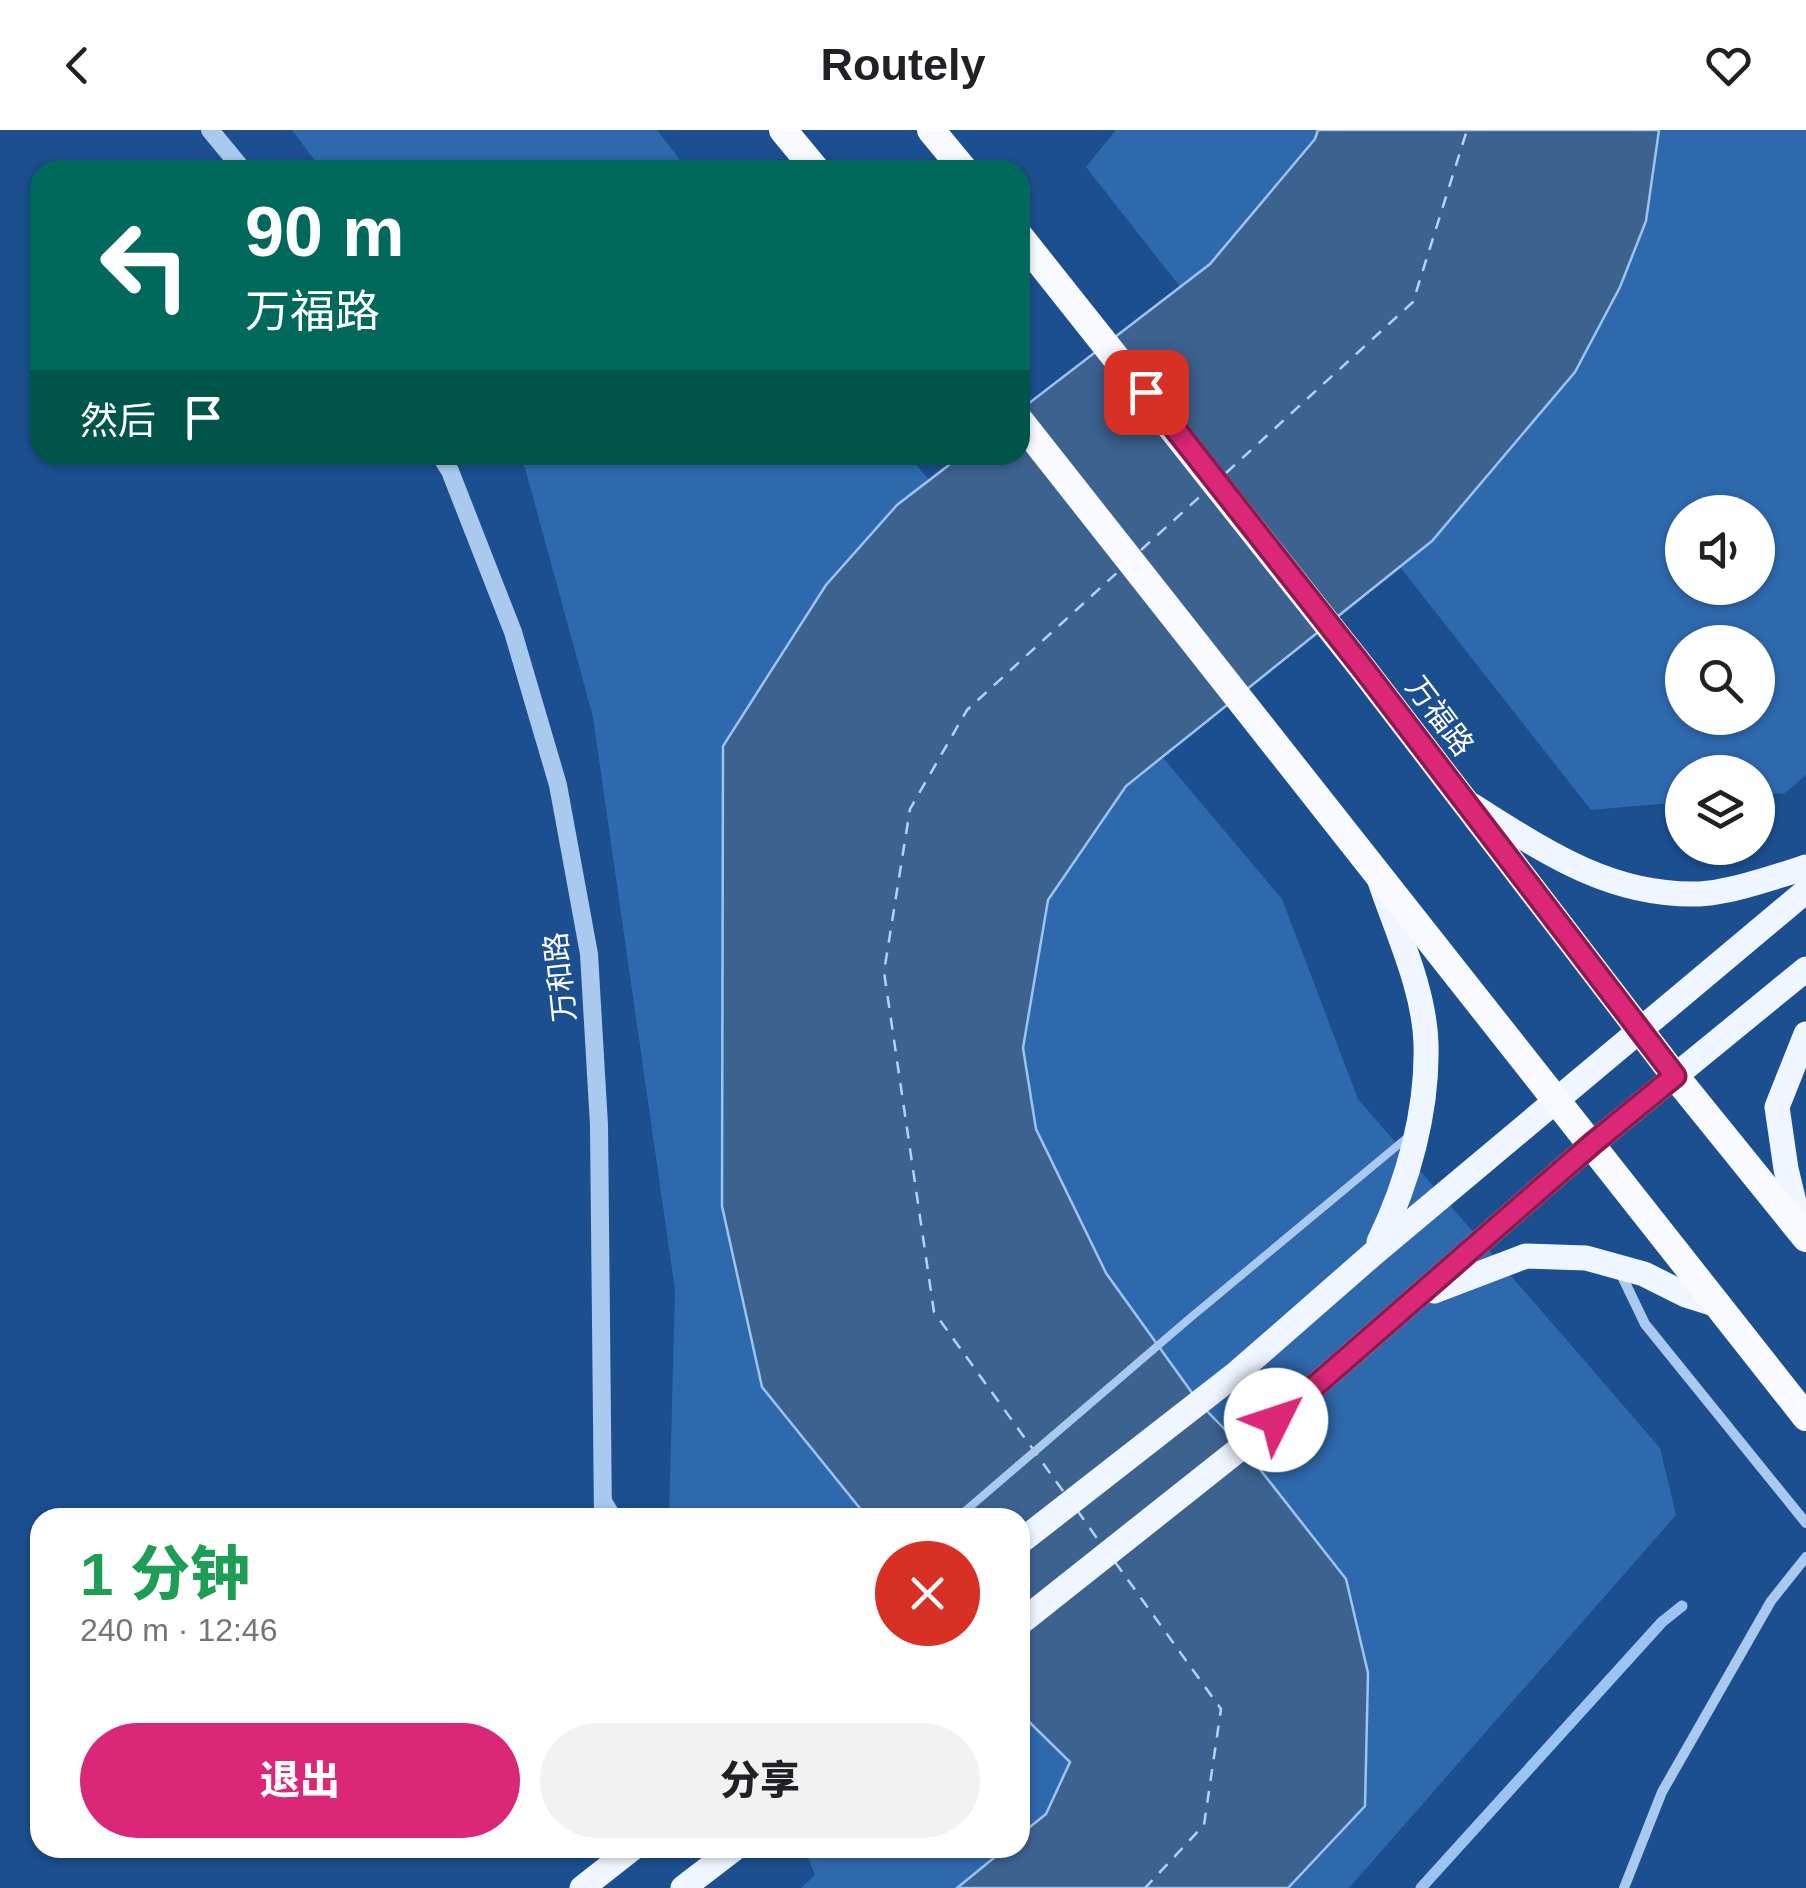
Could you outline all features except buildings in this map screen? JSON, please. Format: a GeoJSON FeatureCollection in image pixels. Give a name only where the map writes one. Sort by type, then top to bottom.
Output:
{"type":"FeatureCollection","features":[{"type":"Feature","properties":{"kind":"highway"},"geometry":{"type":"LineString","coordinates":[[784,130],[808,160]]}},
{"type":"Feature","properties":{"kind":"highway"},"geometry":{"type":"LineString","coordinates":[[930,130],[956,160]]}},
{"type":"Feature","properties":{"kind":"highway","name":"万福路"},"geometry":{"type":"LineString","coordinates":[[1030,249],[1363,668],[1675,1076],[1803,1235]]}},
{"type":"Feature","properties":{"kind":"highway"},"geometry":{"type":"LineString","coordinates":[[1030,434],[1806,1416]]}},
{"type":"Feature","properties":{"kind":"main road"},"geometry":{"type":"LineString","coordinates":[[1464,801],[1558,859],[1614,884],[1694,895],[1806,867]]}},
{"type":"Feature","properties":{"kind":"main road"},"geometry":{"type":"LineString","coordinates":[[1373,1254],[1398,1202],[1417,1130],[1426,1042],[1413,978],[1378,877]]}},
{"type":"Feature","properties":{"kind":"main road"},"geometry":{"type":"LineString","coordinates":[[1030,1534],[1238,1372],[1806,891]]}},
{"type":"Feature","properties":{"kind":"main road"},"geometry":{"type":"LineString","coordinates":[[1030,1615],[1276,1420],[1592,1144],[1806,969]]}},
{"type":"Feature","properties":{"kind":"main road"},"geometry":{"type":"LineString","coordinates":[[1803,1235],[1786,1169],[1777,1107],[1806,1034]]}},
{"type":"Feature","properties":{"kind":"main road"},"geometry":{"type":"LineString","coordinates":[[1416,1298],[1526,1256],[1586,1258],[1644,1274],[1686,1296],[1718,1305]]}},
{"type":"Feature","properties":{"kind":"main road"},"geometry":{"type":"LineString","coordinates":[[582,1888],[620,1858]]}},
{"type":"Feature","properties":{"kind":"main road"},"geometry":{"type":"LineString","coordinates":[[683,1888],[713,1858]]}},
{"type":"Feature","properties":{"kind":"street"},"geometry":{"type":"LineString","coordinates":[[210,130],[235,160]]}},
{"type":"Feature","properties":{"kind":"street","name":"万和路"},"geometry":{"type":"LineString","coordinates":[[446,465],[518,651],[558,785],[589,954],[599,1125],[603,1508]]}},
{"type":"Feature","properties":{"kind":"street"},"geometry":{"type":"LineString","coordinates":[[1618,1267],[1645,1324],[1806,1523]]}},
{"type":"Feature","properties":{"kind":"street"},"geometry":{"type":"LineString","coordinates":[[1624,1888],[1662,1792],[1771,1601],[1806,1557]]}},
{"type":"Feature","properties":{"kind":"lane"},"geometry":{"type":"LineString","coordinates":[[969,1508],[1417,1130]]}},
{"type":"Feature","properties":{"kind":"lane"},"geometry":{"type":"LineString","coordinates":[[602,1492],[612,1508]]}},
{"type":"Feature","properties":{"kind":"shaded area"},"geometry":{"type":"Polygon","coordinates":[[[292,130],[657,130],[680,160],[314,160],[292,130]]]}},
{"type":"Feature","properties":{"kind":"shaded area"},"geometry":{"type":"Polygon","coordinates":[[[1116,130],[1806,130],[1806,775],[1785,793],[1775,794],[1775,755],[1665,755],[1665,803],[1591,810],[1086,167],[1116,130]]]}},
{"type":"Feature","properties":{"kind":"shaded area"},"geometry":{"type":"Polygon","coordinates":[[[1318,130],[1659,130],[1646,221],[1620,287],[1575,372],[1432,541],[1126,786],[1048,900],[1023,1048],[1036,1129],[1106,1273],[1200,1404],[1244,1449],[1346,1579],[1368,1673],[1365,1806],[1288,1888],[957,1888],[994,1858],[1030,1858],[1030,1827],[1046,1814],[1070,1762],[1030,1723],[1030,1508],[860,1508],[762,1387],[722,1206],[723,746],[826,585],[897,505],[949,465],[1030,465],[1030,402],[1210,264],[1315,139],[1318,130]]]}},
{"type":"Feature","properties":{"kind":"shaded area"},"geometry":{"type":"Polygon","coordinates":[[[523,465],[916,465],[1282,899],[1358,1099],[1660,1448],[1676,1515],[1349,1888],[801,1888],[815,1875],[808,1858],[1030,1858],[1030,1508],[669,1508],[675,1290],[593,717],[523,465]]]}},
{"type":"Feature","properties":{"kind":"waterway"},"geometry":{"type":"LineString","coordinates":[[1421,1888],[1662,1622],[1682,1606]]}},
{"type":"Feature","properties":{"kind":"ferry route"},"geometry":{"type":"LineString","coordinates":[[1226,473],[1413,302],[1467,130]]}},
{"type":"Feature","properties":{"kind":"ferry route"},"geometry":{"type":"LineString","coordinates":[[1141,550],[1205,492]]}},
{"type":"Feature","properties":{"kind":"ferry route"},"geometry":{"type":"LineString","coordinates":[[1063,1491],[934,1312],[884,972],[910,809],[967,710],[1121,569]]}},
{"type":"Feature","properties":{"kind":"ferry route"},"geometry":{"type":"LineString","coordinates":[[1077,1510],[1101,1544]]}},
{"type":"Feature","properties":{"kind":"ferry route"},"geometry":{"type":"LineString","coordinates":[[1115,1562],[1221,1709],[1204,1825],[1145,1888]]}},
{"type":"Feature","properties":{"kind":"route"},"geometry":{"type":"LineString","coordinates":[[1146,392],[1675,1076],[1276,1420]]}}]}
